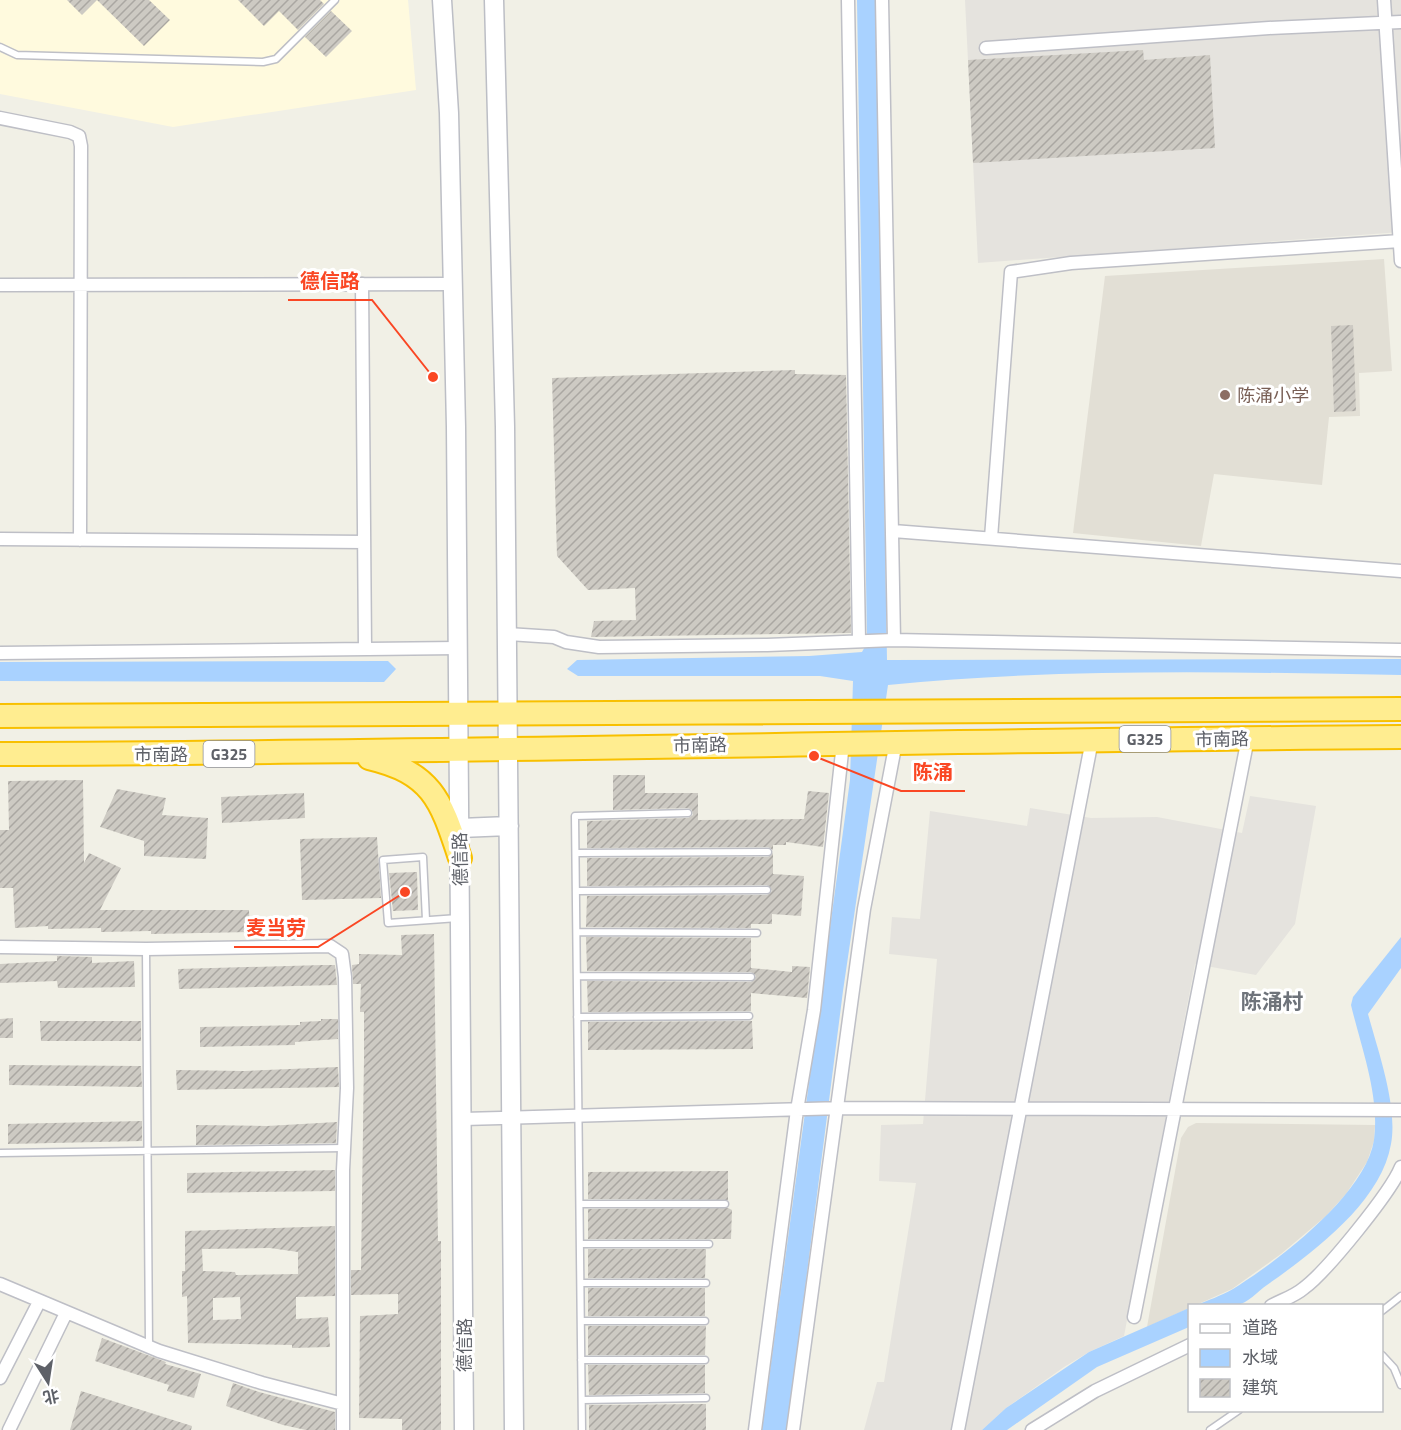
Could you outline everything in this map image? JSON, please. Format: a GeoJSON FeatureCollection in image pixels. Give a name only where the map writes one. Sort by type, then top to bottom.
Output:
{"type":"FeatureCollection","features":[{"type":"Feature","properties":{"kind":"highway","name":"市南路"},"geometry":{"type":"LineString","coordinates":[[0,716],[1401,709]]}},
{"type":"Feature","properties":{"kind":"highway","name":"市南路"},"geometry":{"type":"LineString","coordinates":[[0,754],[341,752],[845,742],[1401,737]]}},
{"type":"Feature","properties":{"kind":"highway"},"geometry":{"type":"LineString","coordinates":[[341,752],[389,763],[428,786],[445,812],[460,858]]}},
{"type":"Feature","properties":{"kind":"main road","name":"德信路"},"geometry":{"type":"LineString","coordinates":[[442,0],[449,113],[453,284],[463,1119],[464,1430]]}},
{"type":"Feature","properties":{"kind":"main road"},"geometry":{"type":"LineString","coordinates":[[494,0],[502,271],[514,1430]]}},
{"type":"Feature","properties":{"kind":"main road"},"geometry":{"type":"LineString","coordinates":[[460,828],[509,826]]}},
{"type":"Feature","properties":{"kind":"street"},"geometry":{"type":"LineString","coordinates":[[848,0],[862,641]]}},
{"type":"Feature","properties":{"kind":"street"},"geometry":{"type":"LineString","coordinates":[[882,0],[893,531],[891,640]]}},
{"type":"Feature","properties":{"kind":"street"},"geometry":{"type":"LineString","coordinates":[[1384,0],[1401,261]]}},
{"type":"Feature","properties":{"kind":"street"},"geometry":{"type":"LineString","coordinates":[[986,48],[1401,22]]}},
{"type":"Feature","properties":{"kind":"street"},"geometry":{"type":"LineString","coordinates":[[0,118],[79,135],[80,540]]}},
{"type":"Feature","properties":{"kind":"street"},"geometry":{"type":"LineString","coordinates":[[991,538],[1011,272],[1071,264],[1400,241]]}},
{"type":"Feature","properties":{"kind":"street"},"geometry":{"type":"LineString","coordinates":[[362,284],[365,649]]}},
{"type":"Feature","properties":{"kind":"street"},"geometry":{"type":"LineString","coordinates":[[0,285],[453,284]]}},
{"type":"Feature","properties":{"kind":"street"},"geometry":{"type":"LineString","coordinates":[[893,531],[1401,571]]}},
{"type":"Feature","properties":{"kind":"street"},"geometry":{"type":"LineString","coordinates":[[0,539],[364,542]]}},
{"type":"Feature","properties":{"kind":"street"},"geometry":{"type":"LineString","coordinates":[[507,634],[554,637],[566,642],[599,647],[891,640],[1401,650]]}},
{"type":"Feature","properties":{"kind":"street"},"geometry":{"type":"LineString","coordinates":[[0,653],[458,648]]}},
{"type":"Feature","properties":{"kind":"street"},"geometry":{"type":"LineString","coordinates":[[1134,1317],[1248,738]]}},
{"type":"Feature","properties":{"kind":"street"},"geometry":{"type":"LineString","coordinates":[[958,1430],[1092,740]]}},
{"type":"Feature","properties":{"kind":"street"},"geometry":{"type":"LineString","coordinates":[[755,1430],[814,1010],[845,742]]}},
{"type":"Feature","properties":{"kind":"street"},"geometry":{"type":"LineString","coordinates":[[793,1430],[834,1109],[892,742]]}},
{"type":"Feature","properties":{"kind":"street"},"geometry":{"type":"LineString","coordinates":[[0,947],[146,949],[330,946],[342,954],[345,977],[347,1088],[344,1148],[343,1430]]}},
{"type":"Feature","properties":{"kind":"street"},"geometry":{"type":"LineString","coordinates":[[463,1119],[834,1109],[1400,1110]]}},
{"type":"Feature","properties":{"kind":"street"},"geometry":{"type":"LineString","coordinates":[[1273,1304],[1303,1289],[1313,1280],[1362,1223],[1401,1167]]}},
{"type":"Feature","properties":{"kind":"street"},"geometry":{"type":"LineString","coordinates":[[0,1284],[149,1347],[262,1383],[343,1404]]}},
{"type":"Feature","properties":{"kind":"street"},"geometry":{"type":"LineString","coordinates":[[0,1378],[39,1302]]}},
{"type":"Feature","properties":{"kind":"street"},"geometry":{"type":"LineString","coordinates":[[9,1430],[66,1313]]}},
{"type":"Feature","properties":{"kind":"street"},"geometry":{"type":"LineString","coordinates":[[1032,1430],[1095,1391],[1188,1346]]}},
{"type":"Feature","properties":{"kind":"lane"},"geometry":{"type":"LineString","coordinates":[[0,47],[17,55],[263,62],[276,59],[334,0]]}},
{"type":"Feature","properties":{"kind":"lane"},"geometry":{"type":"LineString","coordinates":[[582,1430],[575,816],[688,813]]}},
{"type":"Feature","properties":{"kind":"lane"},"geometry":{"type":"LineString","coordinates":[[576,853],[768,852]]}},
{"type":"Feature","properties":{"kind":"lane"},"geometry":{"type":"LineString","coordinates":[[426,920],[423,857],[383,860],[388,923],[461,918]]}},
{"type":"Feature","properties":{"kind":"lane"},"geometry":{"type":"LineString","coordinates":[[576,891],[768,890]]}},
{"type":"Feature","properties":{"kind":"lane"},"geometry":{"type":"LineString","coordinates":[[577,932],[757,933]]}},
{"type":"Feature","properties":{"kind":"lane"},"geometry":{"type":"LineString","coordinates":[[146,949],[149,1347]]}},
{"type":"Feature","properties":{"kind":"lane"},"geometry":{"type":"LineString","coordinates":[[577,976],[751,977]]}},
{"type":"Feature","properties":{"kind":"lane"},"geometry":{"type":"LineString","coordinates":[[578,1017],[749,1016]]}},
{"type":"Feature","properties":{"kind":"lane"},"geometry":{"type":"LineString","coordinates":[[0,1153],[344,1148]]}},
{"type":"Feature","properties":{"kind":"lane"},"geometry":{"type":"LineString","coordinates":[[580,1204],[725,1204]]}},
{"type":"Feature","properties":{"kind":"lane"},"geometry":{"type":"LineString","coordinates":[[580,1244],[709,1244]]}},
{"type":"Feature","properties":{"kind":"lane"},"geometry":{"type":"LineString","coordinates":[[581,1283],[706,1283]]}},
{"type":"Feature","properties":{"kind":"lane"},"geometry":{"type":"LineString","coordinates":[[1383,1310],[1401,1296]]}},
{"type":"Feature","properties":{"kind":"lane"},"geometry":{"type":"LineString","coordinates":[[581,1321],[705,1321]]}},
{"type":"Feature","properties":{"kind":"lane"},"geometry":{"type":"LineString","coordinates":[[1383,1356],[1399,1373],[1401,1385]]}},
{"type":"Feature","properties":{"kind":"lane"},"geometry":{"type":"LineString","coordinates":[[581,1360],[705,1360]]}},
{"type":"Feature","properties":{"kind":"lane"},"geometry":{"type":"LineString","coordinates":[[582,1400],[706,1398]]}},
{"type":"Feature","properties":{"kind":"lane"},"geometry":{"type":"LineString","coordinates":[[1210,1430],[1236,1412]]}},
{"type":"Feature","properties":{"kind":"shaded area"},"geometry":{"type":"Polygon","coordinates":[[[0,0],[408,0],[416,90],[173,127],[0,94],[0,0]]]}},
{"type":"Feature","properties":{"kind":"shaded area"},"geometry":{"type":"Polygon","coordinates":[[[965,0],[1401,0],[1401,232],[978,263],[965,0]]]}},
{"type":"Feature","properties":{"kind":"shaded area","name":"陈涌小学"},"geometry":{"type":"Polygon","coordinates":[[[1384,259],[1392,371],[1359,373],[1360,416],[1329,417],[1322,485],[1214,474],[1201,546],[1073,533],[1105,276],[1384,259]]]}},
{"type":"Feature","properties":{"kind":"shaded area"},"geometry":{"type":"Polygon","coordinates":[[[1250,796],[1316,806],[1295,924],[1256,975],[1195,964],[1124,1336],[1089,1352],[1064,1367],[1006,1408],[982,1430],[864,1430],[877,1382],[884,1382],[916,1183],[879,1181],[881,1125],[923,1124],[937,959],[889,954],[892,917],[920,919],[930,811],[1027,826],[1030,808],[1091,818],[1157,817],[1242,833],[1250,796]]]}},
{"type":"Feature","properties":{"kind":"shaded area"},"geometry":{"type":"Polygon","coordinates":[[[1196,1123],[1375,1125],[1374,1141],[1367,1162],[1346,1194],[1326,1216],[1281,1254],[1232,1289],[1198,1304],[1188,1304],[1188,1309],[1147,1327],[1181,1138],[1188,1127],[1196,1123]]]}},
{"type":"Feature","properties":{"kind":"water"},"geometry":{"type":"Polygon","coordinates":[[[857,0],[876,0],[887,660],[1401,659],[1401,675],[1144,672],[1016,676],[888,685],[843,991],[787,1430],[762,1430],[850,780],[853,681],[820,676],[578,676],[567,669],[577,660],[809,656],[862,652],[867,643],[857,0]]]}},
{"type":"Feature","properties":{"kind":"water"},"geometry":{"type":"Polygon","coordinates":[[[388,661],[396,669],[384,682],[0,681],[0,662],[388,661]]]}},
{"type":"Feature","properties":{"kind":"water"},"geometry":{"type":"Polygon","coordinates":[[[1401,937],[1401,968],[1368,1014],[1386,1079],[1392,1113],[1391,1144],[1385,1166],[1374,1186],[1342,1225],[1304,1258],[1249,1300],[1241,1304],[1200,1304],[1233,1289],[1295,1244],[1338,1203],[1355,1182],[1367,1161],[1374,1140],[1374,1106],[1372,1089],[1351,1005],[1353,997],[1401,937]]]}},
{"type":"Feature","properties":{"kind":"water"},"geometry":{"type":"Polygon","coordinates":[[[1188,1308],[1188,1327],[1097,1367],[1007,1430],[982,1430],[1006,1408],[1089,1352],[1188,1308]]]}},
{"type":"Feature","properties":{"kind":"building"},"geometry":{"type":"Polygon","coordinates":[[[67,0],[97,0],[82,15],[67,0]]]}},
{"type":"Feature","properties":{"kind":"building"},"geometry":{"type":"Polygon","coordinates":[[[97,0],[149,0],[170,20],[144,46],[97,0]]]}},
{"type":"Feature","properties":{"kind":"building"},"geometry":{"type":"Polygon","coordinates":[[[238,0],[320,0],[324,4],[298,30],[279,11],[264,26],[238,0]]]}},
{"type":"Feature","properties":{"kind":"building"},"geometry":{"type":"Polygon","coordinates":[[[331,11],[352,31],[326,57],[305,37],[331,11]]]}},
{"type":"Feature","properties":{"kind":"building"},"geometry":{"type":"Polygon","coordinates":[[[1143,50],[1144,60],[1210,55],[1215,148],[973,163],[968,60],[1143,50]]]}},
{"type":"Feature","properties":{"kind":"building"},"geometry":{"type":"Polygon","coordinates":[[[1353,325],[1356,411],[1334,412],[1331,326],[1353,325]]]}},
{"type":"Feature","properties":{"kind":"building"},"geometry":{"type":"Polygon","coordinates":[[[795,370],[795,374],[846,375],[851,633],[591,637],[594,621],[636,620],[635,588],[588,590],[557,556],[552,378],[795,370]]]}},
{"type":"Feature","properties":{"kind":"building"},"geometry":{"type":"Polygon","coordinates":[[[613,775],[645,775],[645,793],[698,793],[698,820],[804,819],[808,791],[829,793],[823,847],[786,842],[786,845],[773,845],[773,850],[768,847],[587,848],[587,821],[688,818],[693,815],[692,810],[688,808],[613,810],[613,775]]]}},
{"type":"Feature","properties":{"kind":"building"},"geometry":{"type":"Polygon","coordinates":[[[83,780],[84,863],[89,853],[121,868],[100,910],[249,910],[250,932],[151,934],[151,931],[101,932],[101,928],[48,929],[48,926],[15,928],[13,888],[0,888],[0,830],[9,830],[8,781],[83,780]]]}},
{"type":"Feature","properties":{"kind":"building"},"geometry":{"type":"Polygon","coordinates":[[[117,789],[166,798],[162,815],[208,818],[206,859],[144,856],[144,841],[100,827],[117,789]]]}},
{"type":"Feature","properties":{"kind":"building"},"geometry":{"type":"Polygon","coordinates":[[[304,793],[305,818],[222,823],[221,797],[304,793]]]}},
{"type":"Feature","properties":{"kind":"building"},"geometry":{"type":"Polygon","coordinates":[[[377,837],[381,898],[302,900],[300,839],[377,837]]]}},
{"type":"Feature","properties":{"kind":"building"},"geometry":{"type":"Polygon","coordinates":[[[773,853],[773,874],[804,876],[801,916],[772,914],[772,924],[751,924],[751,928],[586,927],[587,896],[767,895],[772,891],[767,885],[587,886],[587,858],[768,857],[773,853]]]}},
{"type":"Feature","properties":{"kind":"building"},"geometry":{"type":"Polygon","coordinates":[[[417,872],[418,910],[393,911],[389,873],[417,872]]]}},
{"type":"Feature","properties":{"kind":"building"},"geometry":{"type":"Polygon","coordinates":[[[434,934],[438,1241],[441,1241],[441,1430],[402,1430],[402,1419],[359,1418],[360,1316],[398,1314],[398,1294],[351,1295],[351,1270],[361,1270],[364,1058],[364,1012],[360,1012],[361,984],[353,984],[352,965],[359,964],[359,954],[402,955],[401,935],[434,934]]]}},
{"type":"Feature","properties":{"kind":"building"},"geometry":{"type":"Polygon","coordinates":[[[586,937],[751,938],[751,968],[792,972],[792,966],[810,967],[807,998],[751,993],[751,1011],[588,1012],[587,981],[751,982],[756,976],[751,972],[587,971],[586,937]]]}},
{"type":"Feature","properties":{"kind":"building"},"geometry":{"type":"Polygon","coordinates":[[[57,956],[92,957],[92,963],[134,961],[135,987],[58,988],[57,981],[0,983],[0,964],[57,961],[57,956]]]}},
{"type":"Feature","properties":{"kind":"building"},"geometry":{"type":"Polygon","coordinates":[[[335,965],[337,985],[179,989],[178,969],[335,965]]]}},
{"type":"Feature","properties":{"kind":"building"},"geometry":{"type":"Polygon","coordinates":[[[13,1018],[13,1038],[0,1038],[0,1019],[13,1018]]]}},
{"type":"Feature","properties":{"kind":"building"},"geometry":{"type":"Polygon","coordinates":[[[321,1019],[338,1019],[338,1039],[295,1042],[295,1045],[200,1047],[200,1027],[300,1025],[300,1022],[321,1021],[321,1019]]]}},
{"type":"Feature","properties":{"kind":"building"},"geometry":{"type":"Polygon","coordinates":[[[40,1021],[141,1021],[141,1041],[41,1041],[40,1021]]]}},
{"type":"Feature","properties":{"kind":"building"},"geometry":{"type":"Polygon","coordinates":[[[752,1021],[753,1049],[588,1050],[588,1022],[752,1021]]]}},
{"type":"Feature","properties":{"kind":"building"},"geometry":{"type":"Polygon","coordinates":[[[9,1065],[141,1066],[142,1087],[9,1085],[9,1065]]]}},
{"type":"Feature","properties":{"kind":"building"},"geometry":{"type":"Polygon","coordinates":[[[338,1067],[339,1087],[177,1090],[176,1070],[244,1071],[338,1067]]]}},
{"type":"Feature","properties":{"kind":"building"},"geometry":{"type":"Polygon","coordinates":[[[142,1121],[142,1141],[8,1144],[8,1124],[142,1121]]]}},
{"type":"Feature","properties":{"kind":"building"},"geometry":{"type":"Polygon","coordinates":[[[337,1122],[336,1143],[196,1145],[196,1125],[267,1126],[337,1122]]]}},
{"type":"Feature","properties":{"kind":"building"},"geometry":{"type":"Polygon","coordinates":[[[335,1170],[335,1191],[187,1193],[187,1173],[335,1170]]]}},
{"type":"Feature","properties":{"kind":"building"},"geometry":{"type":"Polygon","coordinates":[[[728,1171],[728,1200],[588,1199],[588,1172],[728,1171]]]}},
{"type":"Feature","properties":{"kind":"building"},"geometry":{"type":"Polygon","coordinates":[[[728,1208],[732,1210],[731,1239],[588,1239],[588,1209],[728,1208]]]}},
{"type":"Feature","properties":{"kind":"building"},"geometry":{"type":"Polygon","coordinates":[[[335,1226],[335,1296],[296,1297],[296,1319],[328,1317],[330,1347],[292,1348],[292,1345],[188,1343],[187,1296],[182,1297],[182,1271],[185,1271],[185,1231],[335,1226]],[[270,1248],[202,1249],[203,1271],[235,1272],[236,1275],[298,1274],[298,1252],[270,1248]],[[240,1297],[213,1298],[213,1320],[241,1319],[240,1297]]]}},
{"type":"Feature","properties":{"kind":"building"},"geometry":{"type":"Polygon","coordinates":[[[588,1249],[706,1249],[705,1278],[588,1278],[588,1249]]]}},
{"type":"Feature","properties":{"kind":"building"},"geometry":{"type":"Polygon","coordinates":[[[588,1288],[705,1288],[705,1316],[588,1316],[588,1288]]]}},
{"type":"Feature","properties":{"kind":"building"},"geometry":{"type":"Polygon","coordinates":[[[588,1326],[706,1326],[705,1355],[588,1355],[588,1326]]]}},
{"type":"Feature","properties":{"kind":"building"},"geometry":{"type":"Polygon","coordinates":[[[102,1338],[166,1362],[165,1364],[201,1374],[194,1398],[167,1391],[169,1385],[95,1361],[102,1338]]]}},
{"type":"Feature","properties":{"kind":"building"},"geometry":{"type":"Polygon","coordinates":[[[588,1365],[705,1365],[705,1393],[589,1395],[588,1365]]]}},
{"type":"Feature","properties":{"kind":"building"},"geometry":{"type":"Polygon","coordinates":[[[233,1383],[335,1412],[335,1430],[306,1430],[283,1425],[226,1406],[233,1383]]]}},
{"type":"Feature","properties":{"kind":"building"},"geometry":{"type":"Polygon","coordinates":[[[81,1391],[192,1426],[191,1430],[70,1430],[81,1391]]]}},
{"type":"Feature","properties":{"kind":"building"},"geometry":{"type":"Polygon","coordinates":[[[706,1404],[706,1430],[589,1430],[589,1405],[706,1404]]]}},
{"type":"Feature","properties":{"kind":"place","name":"德信路"},"geometry":{"type":"Point","coordinates":[433,377]}},
{"type":"Feature","properties":{"kind":"place","name":"陈涌小学"},"geometry":{"type":"Point","coordinates":[1225,395]}},
{"type":"Feature","properties":{"kind":"place","name":"陈涌"},"geometry":{"type":"Point","coordinates":[814,756]}},
{"type":"Feature","properties":{"kind":"place","name":"麦当劳"},"geometry":{"type":"Point","coordinates":[405,892]}},
{"type":"Feature","properties":{"kind":"district","name":"陈涌村"},"geometry":{"type":"Point","coordinates":[1272,1001]}}]}
